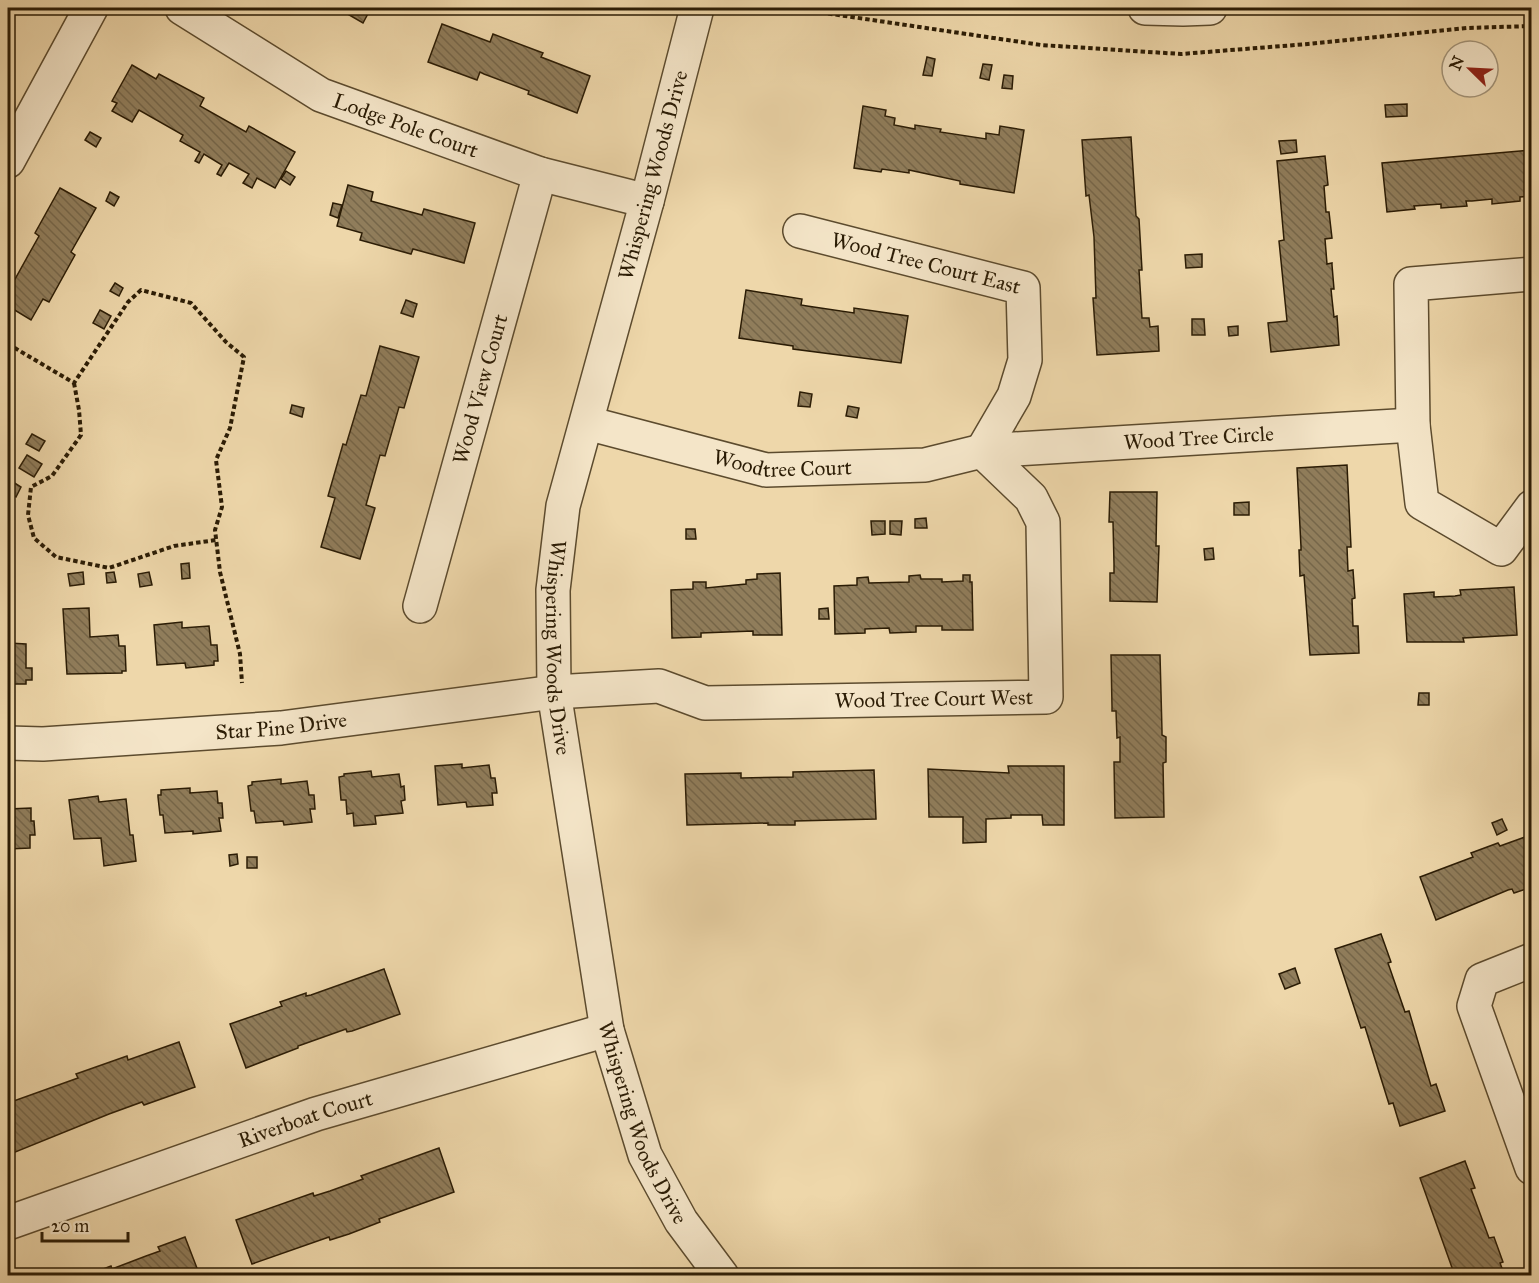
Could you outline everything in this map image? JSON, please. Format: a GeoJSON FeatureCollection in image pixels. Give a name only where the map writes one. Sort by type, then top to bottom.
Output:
{"type":"FeatureCollection","features":[{"type":"Feature","properties":{"kind":"street"},"geometry":{"type":"LineString","coordinates":[[8,161],[92,8]]}},
{"type":"Feature","properties":{"kind":"street","name":"Lodge Pole Court"},"geometry":{"type":"LineString","coordinates":[[182,8],[321,95],[540,174],[647,201]]}},
{"type":"Feature","properties":{"kind":"street","name":"Whispering Woods Drive"},"geometry":{"type":"LineString","coordinates":[[697,8],[647,201],[562,506],[553,590],[554,692],[607,1030],[645,1155],[681,1221],[722,1275]]}},
{"type":"Feature","properties":{"kind":"street"},"geometry":{"type":"LineString","coordinates":[[1145,8],[1210,8]]}},
{"type":"Feature","properties":{"kind":"street","name":"Wood View Court"},"geometry":{"type":"LineString","coordinates":[[420,606],[540,174]]}},
{"type":"Feature","properties":{"kind":"street","name":"Wood Tree Court East"},"geometry":{"type":"LineString","coordinates":[[800,231],[1023,288],[1025,360],[1014,396],[982,451]]}},
{"type":"Feature","properties":{"kind":"street"},"geometry":{"type":"LineString","coordinates":[[1532,274],[1411,284],[1413,425],[1422,503],[1501,549],[1532,507]]}},
{"type":"Feature","properties":{"kind":"street","name":"Woodtree Court"},"geometry":{"type":"LineString","coordinates":[[586,423],[766,470],[925,465],[982,451]]}},
{"type":"Feature","properties":{"kind":"street","name":"Wood Tree Circle"},"geometry":{"type":"LineString","coordinates":[[982,451],[1413,425]]}},
{"type":"Feature","properties":{"kind":"street","name":"Wood Tree Court West"},"geometry":{"type":"LineString","coordinates":[[554,692],[659,686],[705,703],[1046,697],[1043,522],[1030,498],[982,451]]}},
{"type":"Feature","properties":{"kind":"street","name":"Star Pine Drive"},"geometry":{"type":"LineString","coordinates":[[8,743],[43,744],[281,728],[554,692]]}},
{"type":"Feature","properties":{"kind":"street"},"geometry":{"type":"LineString","coordinates":[[1532,960],[1482,980],[1474,1006],[1532,1168]]}},
{"type":"Feature","properties":{"kind":"street","name":"Riverboat Court"},"geometry":{"type":"LineString","coordinates":[[8,1223],[316,1114],[607,1030]]}},
{"type":"Feature","properties":{"kind":"path"},"geometry":{"type":"LineString","coordinates":[[216,540],[174,546],[109,567],[56,557],[34,538],[28,515],[31,487],[52,476],[81,435],[80,410],[74,382],[128,302],[141,290],[191,303],[226,342],[244,357],[230,428],[216,460],[222,507],[215,530],[220,572],[240,654],[242,683]]}},
{"type":"Feature","properties":{"kind":"path"},"geometry":{"type":"LineString","coordinates":[[8,344],[74,382]]}},
{"type":"Feature","properties":{"kind":"building"},"geometry":{"type":"Polygon","coordinates":[[[340,8],[371,8],[363,23],[340,8]]]}},
{"type":"Feature","properties":{"kind":"building"},"geometry":{"type":"Polygon","coordinates":[[[442,24],[490,42],[493,34],[543,53],[541,57],[590,76],[577,113],[480,72],[477,80],[428,62],[442,24]]]}},
{"type":"Feature","properties":{"kind":"building"},"geometry":{"type":"Polygon","coordinates":[[[927,57],[935,59],[932,76],[923,75],[927,57]]]}},
{"type":"Feature","properties":{"kind":"building"},"geometry":{"type":"Polygon","coordinates":[[[983,64],[992,65],[989,80],[980,78],[983,64]]]}},
{"type":"Feature","properties":{"kind":"building"},"geometry":{"type":"Polygon","coordinates":[[[132,65],[156,79],[159,74],[204,98],[200,106],[246,132],[249,126],[295,152],[275,188],[257,178],[252,188],[243,183],[249,174],[229,163],[221,176],[217,174],[222,165],[204,154],[199,163],[195,161],[200,152],[180,141],[183,135],[139,110],[132,122],[112,111],[117,103],[112,101],[132,65]]]}},
{"type":"Feature","properties":{"kind":"building"},"geometry":{"type":"Polygon","coordinates":[[[1004,75],[1013,76],[1012,89],[1002,88],[1004,75]]]}},
{"type":"Feature","properties":{"kind":"building"},"geometry":{"type":"Polygon","coordinates":[[[1407,104],[1407,116],[1386,117],[1385,105],[1407,104]]]}},
{"type":"Feature","properties":{"kind":"building"},"geometry":{"type":"Polygon","coordinates":[[[863,106],[886,110],[885,116],[895,118],[894,125],[915,129],[915,125],[941,129],[940,132],[986,139],[986,133],[999,135],[1000,126],[1024,130],[1014,193],[960,184],[960,181],[909,170],[909,173],[882,169],[881,172],[854,168],[863,106]]]}},
{"type":"Feature","properties":{"kind":"building"},"geometry":{"type":"Polygon","coordinates":[[[90,132],[101,138],[96,147],[85,140],[90,132]]]}},
{"type":"Feature","properties":{"kind":"building"},"geometry":{"type":"Polygon","coordinates":[[[1131,137],[1136,216],[1139,219],[1142,318],[1149,318],[1150,327],[1158,326],[1159,351],[1097,355],[1093,298],[1096,298],[1094,237],[1089,195],[1086,196],[1082,140],[1131,137]]]}},
{"type":"Feature","properties":{"kind":"building"},"geometry":{"type":"Polygon","coordinates":[[[1296,140],[1297,152],[1281,154],[1279,141],[1296,140]]]}},
{"type":"Feature","properties":{"kind":"building"},"geometry":{"type":"Polygon","coordinates":[[[1532,150],[1532,196],[1520,197],[1520,201],[1492,204],[1492,199],[1466,201],[1467,206],[1441,208],[1441,204],[1414,206],[1415,209],[1387,212],[1382,163],[1532,150]]]}},
{"type":"Feature","properties":{"kind":"building"},"geometry":{"type":"Polygon","coordinates":[[[1325,156],[1328,185],[1324,186],[1326,212],[1329,212],[1332,238],[1325,239],[1327,264],[1332,263],[1334,289],[1331,289],[1334,317],[1337,316],[1339,345],[1271,352],[1268,323],[1287,321],[1279,241],[1284,240],[1277,161],[1325,156]]]}},
{"type":"Feature","properties":{"kind":"building"},"geometry":{"type":"Polygon","coordinates":[[[286,171],[295,177],[290,185],[281,179],[286,171]]]}},
{"type":"Feature","properties":{"kind":"building"},"geometry":{"type":"Polygon","coordinates":[[[348,185],[373,192],[371,201],[422,215],[424,209],[475,223],[464,263],[413,249],[411,254],[360,240],[362,233],[337,226],[348,185]]]}},
{"type":"Feature","properties":{"kind":"building"},"geometry":{"type":"Polygon","coordinates":[[[60,188],[96,208],[71,252],[75,255],[49,302],[43,299],[31,320],[8,306],[8,277],[15,279],[39,236],[35,233],[60,188]]]}},
{"type":"Feature","properties":{"kind":"building"},"geometry":{"type":"Polygon","coordinates":[[[110,192],[119,197],[114,206],[106,201],[110,192]]]}},
{"type":"Feature","properties":{"kind":"building"},"geometry":{"type":"Polygon","coordinates":[[[333,203],[342,205],[338,218],[330,215],[333,203]]]}},
{"type":"Feature","properties":{"kind":"building"},"geometry":{"type":"Polygon","coordinates":[[[1202,254],[1202,267],[1186,268],[1185,255],[1202,254]]]}},
{"type":"Feature","properties":{"kind":"building"},"geometry":{"type":"Polygon","coordinates":[[[115,283],[123,288],[119,296],[110,291],[115,283]]]}},
{"type":"Feature","properties":{"kind":"building"},"geometry":{"type":"Polygon","coordinates":[[[746,290],[802,299],[801,305],[807,306],[854,313],[854,308],[908,316],[901,363],[793,349],[793,346],[739,338],[746,290]]]}},
{"type":"Feature","properties":{"kind":"building"},"geometry":{"type":"Polygon","coordinates":[[[406,300],[417,304],[413,317],[401,313],[406,300]]]}},
{"type":"Feature","properties":{"kind":"building"},"geometry":{"type":"Polygon","coordinates":[[[100,310],[111,316],[104,329],[93,323],[100,310]]]}},
{"type":"Feature","properties":{"kind":"building"},"geometry":{"type":"Polygon","coordinates":[[[1192,319],[1204,319],[1205,335],[1192,335],[1192,319]]]}},
{"type":"Feature","properties":{"kind":"building"},"geometry":{"type":"Polygon","coordinates":[[[1238,326],[1238,335],[1229,336],[1228,327],[1238,326]]]}},
{"type":"Feature","properties":{"kind":"building"},"geometry":{"type":"Polygon","coordinates":[[[380,346],[419,357],[404,408],[399,407],[385,456],[380,455],[366,505],[375,508],[360,559],[321,547],[335,498],[328,496],[343,444],[346,445],[361,395],[366,396],[380,346]]]}},
{"type":"Feature","properties":{"kind":"building"},"geometry":{"type":"Polygon","coordinates":[[[800,392],[812,394],[810,407],[798,406],[800,392]]]}},
{"type":"Feature","properties":{"kind":"building"},"geometry":{"type":"Polygon","coordinates":[[[292,405],[304,408],[302,417],[290,413],[292,405]]]}},
{"type":"Feature","properties":{"kind":"building"},"geometry":{"type":"Polygon","coordinates":[[[848,406],[859,408],[857,418],[846,416],[848,406]]]}},
{"type":"Feature","properties":{"kind":"building"},"geometry":{"type":"Polygon","coordinates":[[[32,434],[45,441],[39,451],[26,444],[32,434]]]}},
{"type":"Feature","properties":{"kind":"building"},"geometry":{"type":"Polygon","coordinates":[[[27,455],[42,464],[34,477],[19,468],[27,455]]]}},
{"type":"Feature","properties":{"kind":"building"},"geometry":{"type":"Polygon","coordinates":[[[1347,465],[1351,547],[1347,547],[1348,571],[1353,570],[1355,598],[1352,599],[1353,626],[1358,626],[1359,653],[1310,655],[1304,575],[1300,576],[1299,550],[1301,547],[1297,468],[1347,465]]]}},
{"type":"Feature","properties":{"kind":"building"},"geometry":{"type":"Polygon","coordinates":[[[13,482],[21,487],[16,497],[8,492],[13,482]]]}},
{"type":"Feature","properties":{"kind":"building"},"geometry":{"type":"Polygon","coordinates":[[[1110,492],[1157,492],[1156,546],[1159,546],[1157,602],[1110,601],[1110,573],[1114,573],[1114,564],[1113,522],[1109,522],[1110,492]]]}},
{"type":"Feature","properties":{"kind":"building"},"geometry":{"type":"Polygon","coordinates":[[[1249,502],[1249,515],[1234,515],[1234,503],[1249,502]]]}},
{"type":"Feature","properties":{"kind":"building"},"geometry":{"type":"Polygon","coordinates":[[[926,518],[927,528],[915,528],[915,519],[926,518]]]}},
{"type":"Feature","properties":{"kind":"building"},"geometry":{"type":"Polygon","coordinates":[[[871,521],[885,521],[885,534],[872,535],[871,521]]]}},
{"type":"Feature","properties":{"kind":"building"},"geometry":{"type":"Polygon","coordinates":[[[890,521],[902,521],[901,535],[890,534],[890,521]]]}},
{"type":"Feature","properties":{"kind":"building"},"geometry":{"type":"Polygon","coordinates":[[[686,529],[695,529],[696,539],[686,539],[686,529]]]}},
{"type":"Feature","properties":{"kind":"building"},"geometry":{"type":"Polygon","coordinates":[[[1213,548],[1214,559],[1205,560],[1204,549],[1213,548]]]}},
{"type":"Feature","properties":{"kind":"building"},"geometry":{"type":"Polygon","coordinates":[[[189,563],[190,578],[182,579],[181,564],[189,563]]]}},
{"type":"Feature","properties":{"kind":"building"},"geometry":{"type":"Polygon","coordinates":[[[83,572],[84,584],[70,586],[68,574],[83,572]]]}},
{"type":"Feature","properties":{"kind":"building"},"geometry":{"type":"Polygon","coordinates":[[[114,572],[116,582],[107,583],[106,573],[114,572]]]}},
{"type":"Feature","properties":{"kind":"building"},"geometry":{"type":"Polygon","coordinates":[[[149,572],[152,585],[140,587],[138,574],[149,572]]]}},
{"type":"Feature","properties":{"kind":"building"},"geometry":{"type":"Polygon","coordinates":[[[780,573],[782,635],[753,635],[753,631],[701,633],[701,637],[672,638],[671,590],[693,589],[693,582],[706,582],[706,588],[746,584],[746,580],[757,579],[757,574],[780,573]]]}},
{"type":"Feature","properties":{"kind":"building"},"geometry":{"type":"Polygon","coordinates":[[[920,575],[921,579],[942,579],[942,582],[963,581],[963,575],[970,575],[973,630],[942,630],[942,626],[916,626],[916,632],[890,633],[889,628],[865,629],[865,633],[835,634],[834,586],[857,585],[857,578],[868,577],[869,583],[909,582],[909,576],[920,575]]]}},
{"type":"Feature","properties":{"kind":"building"},"geometry":{"type":"Polygon","coordinates":[[[1514,587],[1517,635],[1463,638],[1464,642],[1407,642],[1404,594],[1434,592],[1434,597],[1455,596],[1461,595],[1460,590],[1514,587]]]}},
{"type":"Feature","properties":{"kind":"building"},"geometry":{"type":"Polygon","coordinates":[[[89,608],[90,637],[118,635],[119,646],[125,646],[126,671],[67,674],[63,609],[89,608]]]}},
{"type":"Feature","properties":{"kind":"building"},"geometry":{"type":"Polygon","coordinates":[[[828,608],[829,619],[819,619],[819,609],[828,608]]]}},
{"type":"Feature","properties":{"kind":"building"},"geometry":{"type":"Polygon","coordinates":[[[182,622],[182,628],[209,626],[211,645],[217,645],[218,661],[214,661],[214,665],[186,668],[185,663],[157,665],[154,625],[182,622]]]}},
{"type":"Feature","properties":{"kind":"building"},"geometry":{"type":"Polygon","coordinates":[[[8,643],[26,644],[26,668],[32,668],[32,680],[26,680],[26,684],[8,684],[8,643]]]}},
{"type":"Feature","properties":{"kind":"building"},"geometry":{"type":"Polygon","coordinates":[[[1111,655],[1160,655],[1162,735],[1166,737],[1166,762],[1163,763],[1164,817],[1115,818],[1114,762],[1120,762],[1120,737],[1117,738],[1116,711],[1112,711],[1111,655]]]}},
{"type":"Feature","properties":{"kind":"building"},"geometry":{"type":"Polygon","coordinates":[[[1419,693],[1429,693],[1429,705],[1418,705],[1419,693]]]}},
{"type":"Feature","properties":{"kind":"building"},"geometry":{"type":"Polygon","coordinates":[[[462,764],[462,768],[489,765],[491,778],[495,778],[497,793],[492,793],[493,805],[467,807],[466,802],[438,805],[435,766],[462,764]]]}},
{"type":"Feature","properties":{"kind":"building"},"geometry":{"type":"Polygon","coordinates":[[[1008,766],[1064,766],[1064,825],[1043,825],[1042,815],[1011,815],[1011,818],[986,819],[986,842],[963,843],[963,817],[929,817],[928,769],[1009,773],[1008,766]]]}},
{"type":"Feature","properties":{"kind":"building"},"geometry":{"type":"Polygon","coordinates":[[[874,770],[876,819],[795,821],[795,825],[768,825],[768,823],[687,825],[685,774],[741,773],[741,778],[793,777],[793,772],[874,770]]]}},
{"type":"Feature","properties":{"kind":"building"},"geometry":{"type":"Polygon","coordinates":[[[371,771],[372,777],[399,774],[401,787],[404,786],[405,800],[401,801],[403,813],[375,816],[376,824],[354,826],[353,813],[347,814],[346,800],[341,800],[339,777],[344,774],[371,771]]]}},
{"type":"Feature","properties":{"kind":"building"},"geometry":{"type":"Polygon","coordinates":[[[281,779],[281,784],[307,781],[309,795],[314,795],[315,809],[310,809],[312,822],[284,825],[283,821],[256,823],[254,811],[251,811],[248,786],[252,785],[252,782],[281,779]]]}},
{"type":"Feature","properties":{"kind":"building"},"geometry":{"type":"Polygon","coordinates":[[[190,788],[190,793],[217,791],[218,803],[222,803],[223,818],[219,818],[221,831],[193,834],[193,831],[165,833],[158,795],[161,795],[161,790],[190,788]]]}},
{"type":"Feature","properties":{"kind":"building"},"geometry":{"type":"Polygon","coordinates":[[[98,796],[99,802],[126,799],[136,861],[104,866],[101,838],[74,839],[69,800],[98,796]]]}},
{"type":"Feature","properties":{"kind":"building"},"geometry":{"type":"Polygon","coordinates":[[[31,808],[31,821],[34,821],[35,835],[30,835],[30,848],[8,849],[8,809],[31,808]]]}},
{"type":"Feature","properties":{"kind":"building"},"geometry":{"type":"Polygon","coordinates":[[[1502,819],[1507,830],[1497,835],[1492,823],[1502,819]]]}},
{"type":"Feature","properties":{"kind":"building"},"geometry":{"type":"Polygon","coordinates":[[[1525,837],[1532,855],[1532,887],[1514,893],[1512,889],[1508,890],[1436,920],[1420,877],[1473,857],[1471,853],[1498,843],[1500,846],[1525,837]]]}},
{"type":"Feature","properties":{"kind":"building"},"geometry":{"type":"Polygon","coordinates":[[[237,854],[238,864],[230,866],[229,855],[237,854]]]}},
{"type":"Feature","properties":{"kind":"building"},"geometry":{"type":"Polygon","coordinates":[[[247,857],[257,857],[257,868],[247,868],[247,857]]]}},
{"type":"Feature","properties":{"kind":"building"},"geometry":{"type":"Polygon","coordinates":[[[1381,934],[1391,962],[1388,963],[1405,1012],[1409,1011],[1431,1086],[1436,1084],[1445,1111],[1400,1126],[1393,1103],[1389,1104],[1365,1027],[1361,1028],[1335,949],[1381,934]]]}},
{"type":"Feature","properties":{"kind":"building"},"geometry":{"type":"Polygon","coordinates":[[[1295,968],[1300,983],[1285,989],[1279,974],[1295,968]]]}},
{"type":"Feature","properties":{"kind":"building"},"geometry":{"type":"Polygon","coordinates":[[[384,969],[400,1014],[352,1031],[347,1032],[346,1029],[246,1068],[230,1024],[282,1006],[280,1002],[306,993],[306,996],[311,995],[384,969]]]}},
{"type":"Feature","properties":{"kind":"building"},"geometry":{"type":"Polygon","coordinates":[[[179,1042],[195,1087],[144,1105],[142,1102],[109,1114],[8,1155],[8,1103],[78,1078],[76,1074],[127,1056],[128,1060],[179,1042]]]}},
{"type":"Feature","properties":{"kind":"building"},"geometry":{"type":"Polygon","coordinates":[[[439,1148],[454,1192],[379,1219],[380,1222],[349,1234],[330,1240],[329,1237],[252,1264],[236,1220],[313,1193],[314,1196],[330,1191],[363,1179],[361,1176],[439,1148]]]}},
{"type":"Feature","properties":{"kind":"building"},"geometry":{"type":"Polygon","coordinates":[[[1465,1161],[1475,1188],[1471,1189],[1489,1238],[1494,1237],[1503,1262],[1500,1263],[1505,1276],[1455,1276],[1420,1178],[1465,1161]]]}},
{"type":"Feature","properties":{"kind":"building"},"geometry":{"type":"Polygon","coordinates":[[[185,1237],[200,1276],[85,1276],[111,1266],[112,1269],[160,1251],[158,1247],[185,1237]]]}}]}
